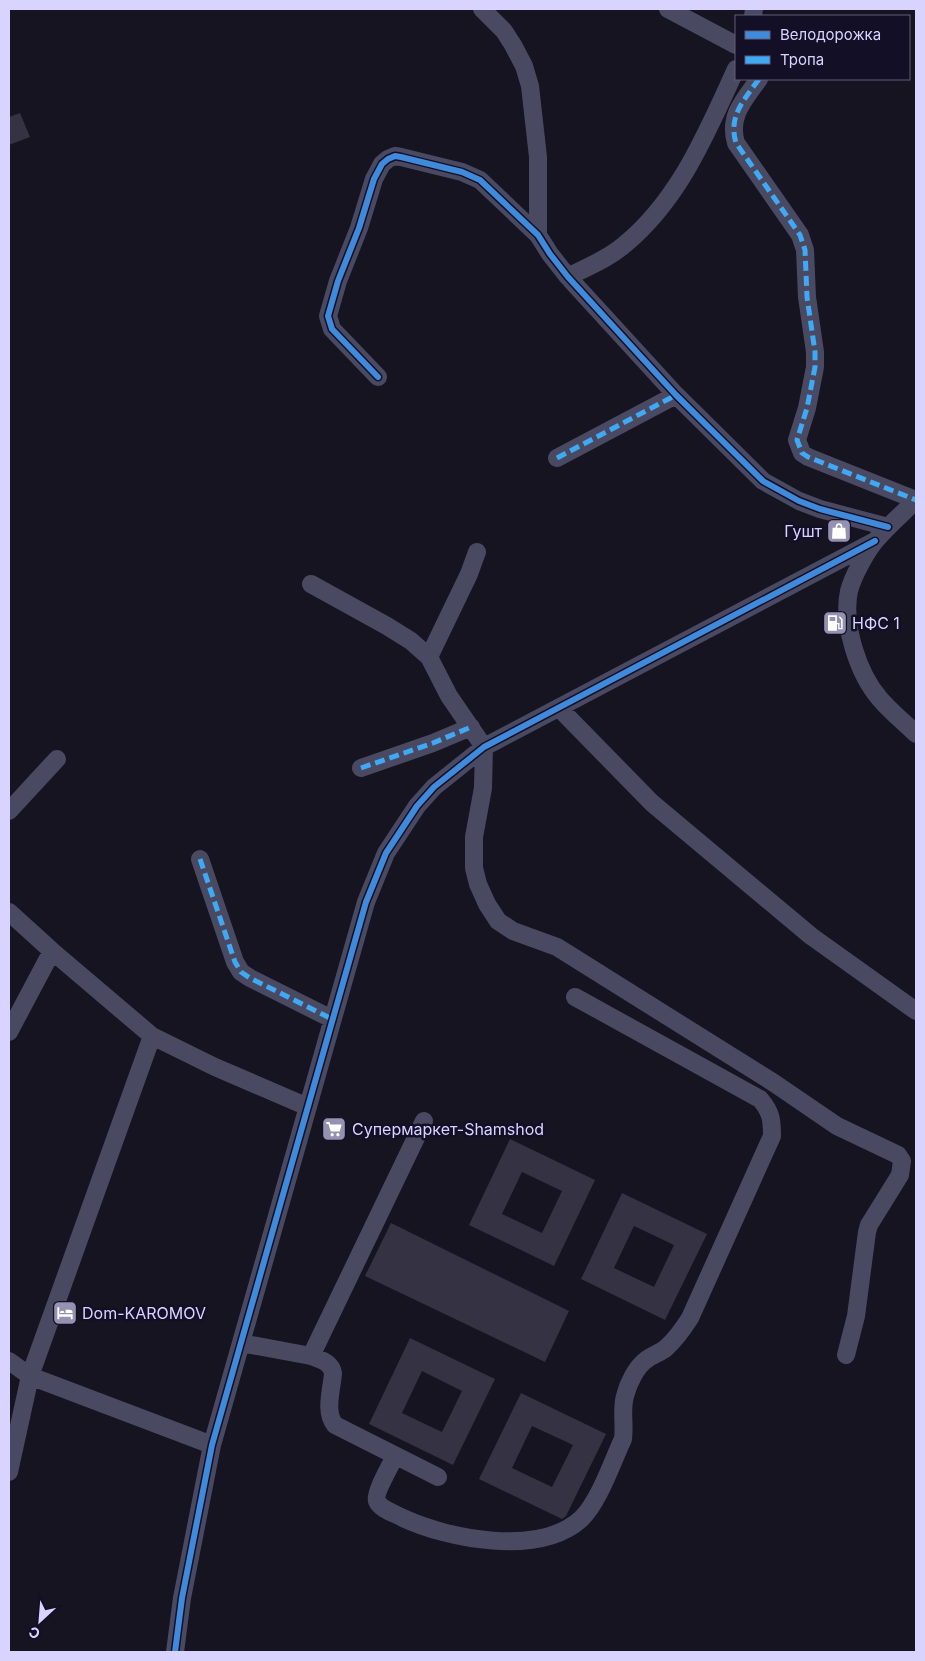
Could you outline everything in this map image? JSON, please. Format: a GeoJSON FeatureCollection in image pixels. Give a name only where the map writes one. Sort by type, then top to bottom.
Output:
{"type":"FeatureCollection","features":[{"type":"Feature","properties":{"kind":"street"},"geometry":{"type":"LineString","coordinates":[[482,9],[504,31],[513,45],[524,66],[530,86],[538,157],[538,235]]}},
{"type":"Feature","properties":{"kind":"street"},"geometry":{"type":"LineString","coordinates":[[668,9],[735,44]]}},
{"type":"Feature","properties":{"kind":"street"},"geometry":{"type":"LineString","coordinates":[[568,277],[609,256],[624,245],[639,231],[682,180],[701,146],[735,70]]}},
{"type":"Feature","properties":{"kind":"street"},"geometry":{"type":"LineString","coordinates":[[757,80],[739,108],[732,132],[736,143],[800,235],[805,250],[807,297],[815,352],[815,367],[807,408],[797,440],[798,447],[808,457],[916,500],[875,541],[861,564],[850,590],[847,612],[852,640],[862,671],[879,699],[916,734]]}},
{"type":"Feature","properties":{"kind":"street"},"geometry":{"type":"LineString","coordinates":[[378,377],[332,329],[328,316],[338,281],[359,228],[374,179],[382,164],[395,156],[462,172],[480,180],[538,235],[568,277],[676,395],[763,481],[799,501],[820,509],[888,527]]}},
{"type":"Feature","properties":{"kind":"street"},"geometry":{"type":"LineString","coordinates":[[557,458],[676,395]]}},
{"type":"Feature","properties":{"kind":"street"},"geometry":{"type":"LineString","coordinates":[[175,1652],[182,1598],[212,1445],[366,902],[386,853],[417,806],[434,787],[484,746],[875,541]]}},
{"type":"Feature","properties":{"kind":"street"},"geometry":{"type":"LineString","coordinates":[[429,657],[469,574],[477,552]]}},
{"type":"Feature","properties":{"kind":"street"},"geometry":{"type":"LineString","coordinates":[[310,584],[395,631],[411,641],[429,657],[448,696],[484,746],[483,788],[474,837],[474,868],[478,884],[498,921],[513,931],[557,947],[774,1083],[837,1126],[898,1155],[902,1161],[900,1175],[869,1225],[867,1232],[856,1316],[846,1355]]}},
{"type":"Feature","properties":{"kind":"street"},"geometry":{"type":"LineString","coordinates":[[559,708],[652,803],[811,936],[916,1011]]}},
{"type":"Feature","properties":{"kind":"street"},"geometry":{"type":"LineString","coordinates":[[361,768],[434,743],[471,727]]}},
{"type":"Feature","properties":{"kind":"street"},"geometry":{"type":"LineString","coordinates":[[9,811],[57,759]]}},
{"type":"Feature","properties":{"kind":"street"},"geometry":{"type":"LineString","coordinates":[[200,859],[235,962],[241,972],[332,1019]]}},
{"type":"Feature","properties":{"kind":"street"},"geometry":{"type":"LineString","coordinates":[[9,912],[152,1036],[308,1107]]}},
{"type":"Feature","properties":{"kind":"street"},"geometry":{"type":"LineString","coordinates":[[9,1032],[52,951]]}},
{"type":"Feature","properties":{"kind":"street"},"geometry":{"type":"LineString","coordinates":[[396,1456],[378,1492],[377,1499],[380,1506],[416,1524],[477,1539],[511,1541],[539,1538],[566,1529],[580,1519],[592,1505],[623,1439],[625,1428],[624,1407],[628,1389],[639,1366],[665,1348],[680,1334],[690,1318],[772,1136],[772,1118],[767,1107],[760,1099],[575,997]]}},
{"type":"Feature","properties":{"kind":"street"},"geometry":{"type":"LineString","coordinates":[[9,1472],[30,1376],[152,1036]]}},
{"type":"Feature","properties":{"kind":"street"},"geometry":{"type":"LineString","coordinates":[[310,1356],[424,1120]]}},
{"type":"Feature","properties":{"kind":"street"},"geometry":{"type":"LineString","coordinates":[[241,1344],[310,1356],[327,1362],[334,1373],[329,1412],[332,1422],[438,1477]]}},
{"type":"Feature","properties":{"kind":"street"},"geometry":{"type":"LineString","coordinates":[[9,1361],[30,1376],[212,1445]]}},
{"type":"Feature","properties":{"kind":"building"},"geometry":{"type":"Polygon","coordinates":[[[20,113],[30,137],[9,145],[9,117],[20,113]]]}},
{"type":"Feature","properties":{"kind":"building"},"geometry":{"type":"Polygon","coordinates":[[[510,1139],[595,1180],[554,1266],[469,1225],[510,1139]],[[522,1172],[502,1214],[542,1233],[562,1191],[522,1172]]]}},
{"type":"Feature","properties":{"kind":"building"},"geometry":{"type":"Polygon","coordinates":[[[622,1193],[707,1234],[665,1320],[581,1279],[622,1193]],[[634,1226],[614,1268],[654,1287],[674,1245],[634,1226]]]}},
{"type":"Feature","properties":{"kind":"building"},"geometry":{"type":"Polygon","coordinates":[[[391,1223],[569,1311],[545,1362],[365,1276],[391,1223]]]}},
{"type":"Feature","properties":{"kind":"building"},"geometry":{"type":"Polygon","coordinates":[[[410,1338],[495,1379],[453,1465],[369,1424],[410,1338]],[[422,1371],[402,1413],[442,1432],[462,1391],[422,1371]]]}},
{"type":"Feature","properties":{"kind":"building"},"geometry":{"type":"Polygon","coordinates":[[[521,1393],[606,1434],[566,1516],[562,1519],[479,1479],[521,1393]],[[532,1426],[512,1468],[552,1487],[573,1445],[532,1426]]]}},
{"type":"Feature","properties":{"kind":"marked path"},"geometry":{"type":"LineString","coordinates":[[758,80],[739,109],[734,125],[734,133],[736,143],[800,235],[805,250],[807,297],[815,352],[815,367],[807,408],[797,440],[802,453],[808,457],[916,500]]}},
{"type":"Feature","properties":{"kind":"marked path"},"geometry":{"type":"LineString","coordinates":[[557,458],[676,395]]}},
{"type":"Feature","properties":{"kind":"marked path"},"geometry":{"type":"LineString","coordinates":[[361,768],[433,743],[471,727]]}},
{"type":"Feature","properties":{"kind":"marked path"},"geometry":{"type":"LineString","coordinates":[[200,859],[235,962],[241,972],[332,1019]]}},
{"type":"Feature","properties":{"kind":"cycle path"},"geometry":{"type":"LineString","coordinates":[[378,377],[332,329],[328,316],[338,281],[359,228],[374,179],[382,164],[395,156],[462,172],[480,180],[538,235],[568,277],[676,395],[763,481],[799,501],[820,509],[888,527]]}},
{"type":"Feature","properties":{"kind":"cycle path"},"geometry":{"type":"LineString","coordinates":[[175,1652],[182,1598],[212,1445],[366,902],[386,853],[417,806],[434,787],[484,747],[875,541]]}},
{"type":"Feature","properties":{"kind":"place","name":"Гушт"},"geometry":{"type":"Point","coordinates":[839,531]}},
{"type":"Feature","properties":{"kind":"place","name":"НФС 1"},"geometry":{"type":"Point","coordinates":[835,623]}},
{"type":"Feature","properties":{"kind":"place","name":"Супермаркет-Shamshod"},"geometry":{"type":"Point","coordinates":[334,1129]}},
{"type":"Feature","properties":{"kind":"place","name":"Dom-KAROMOV"},"geometry":{"type":"Point","coordinates":[65,1313]}}]}
